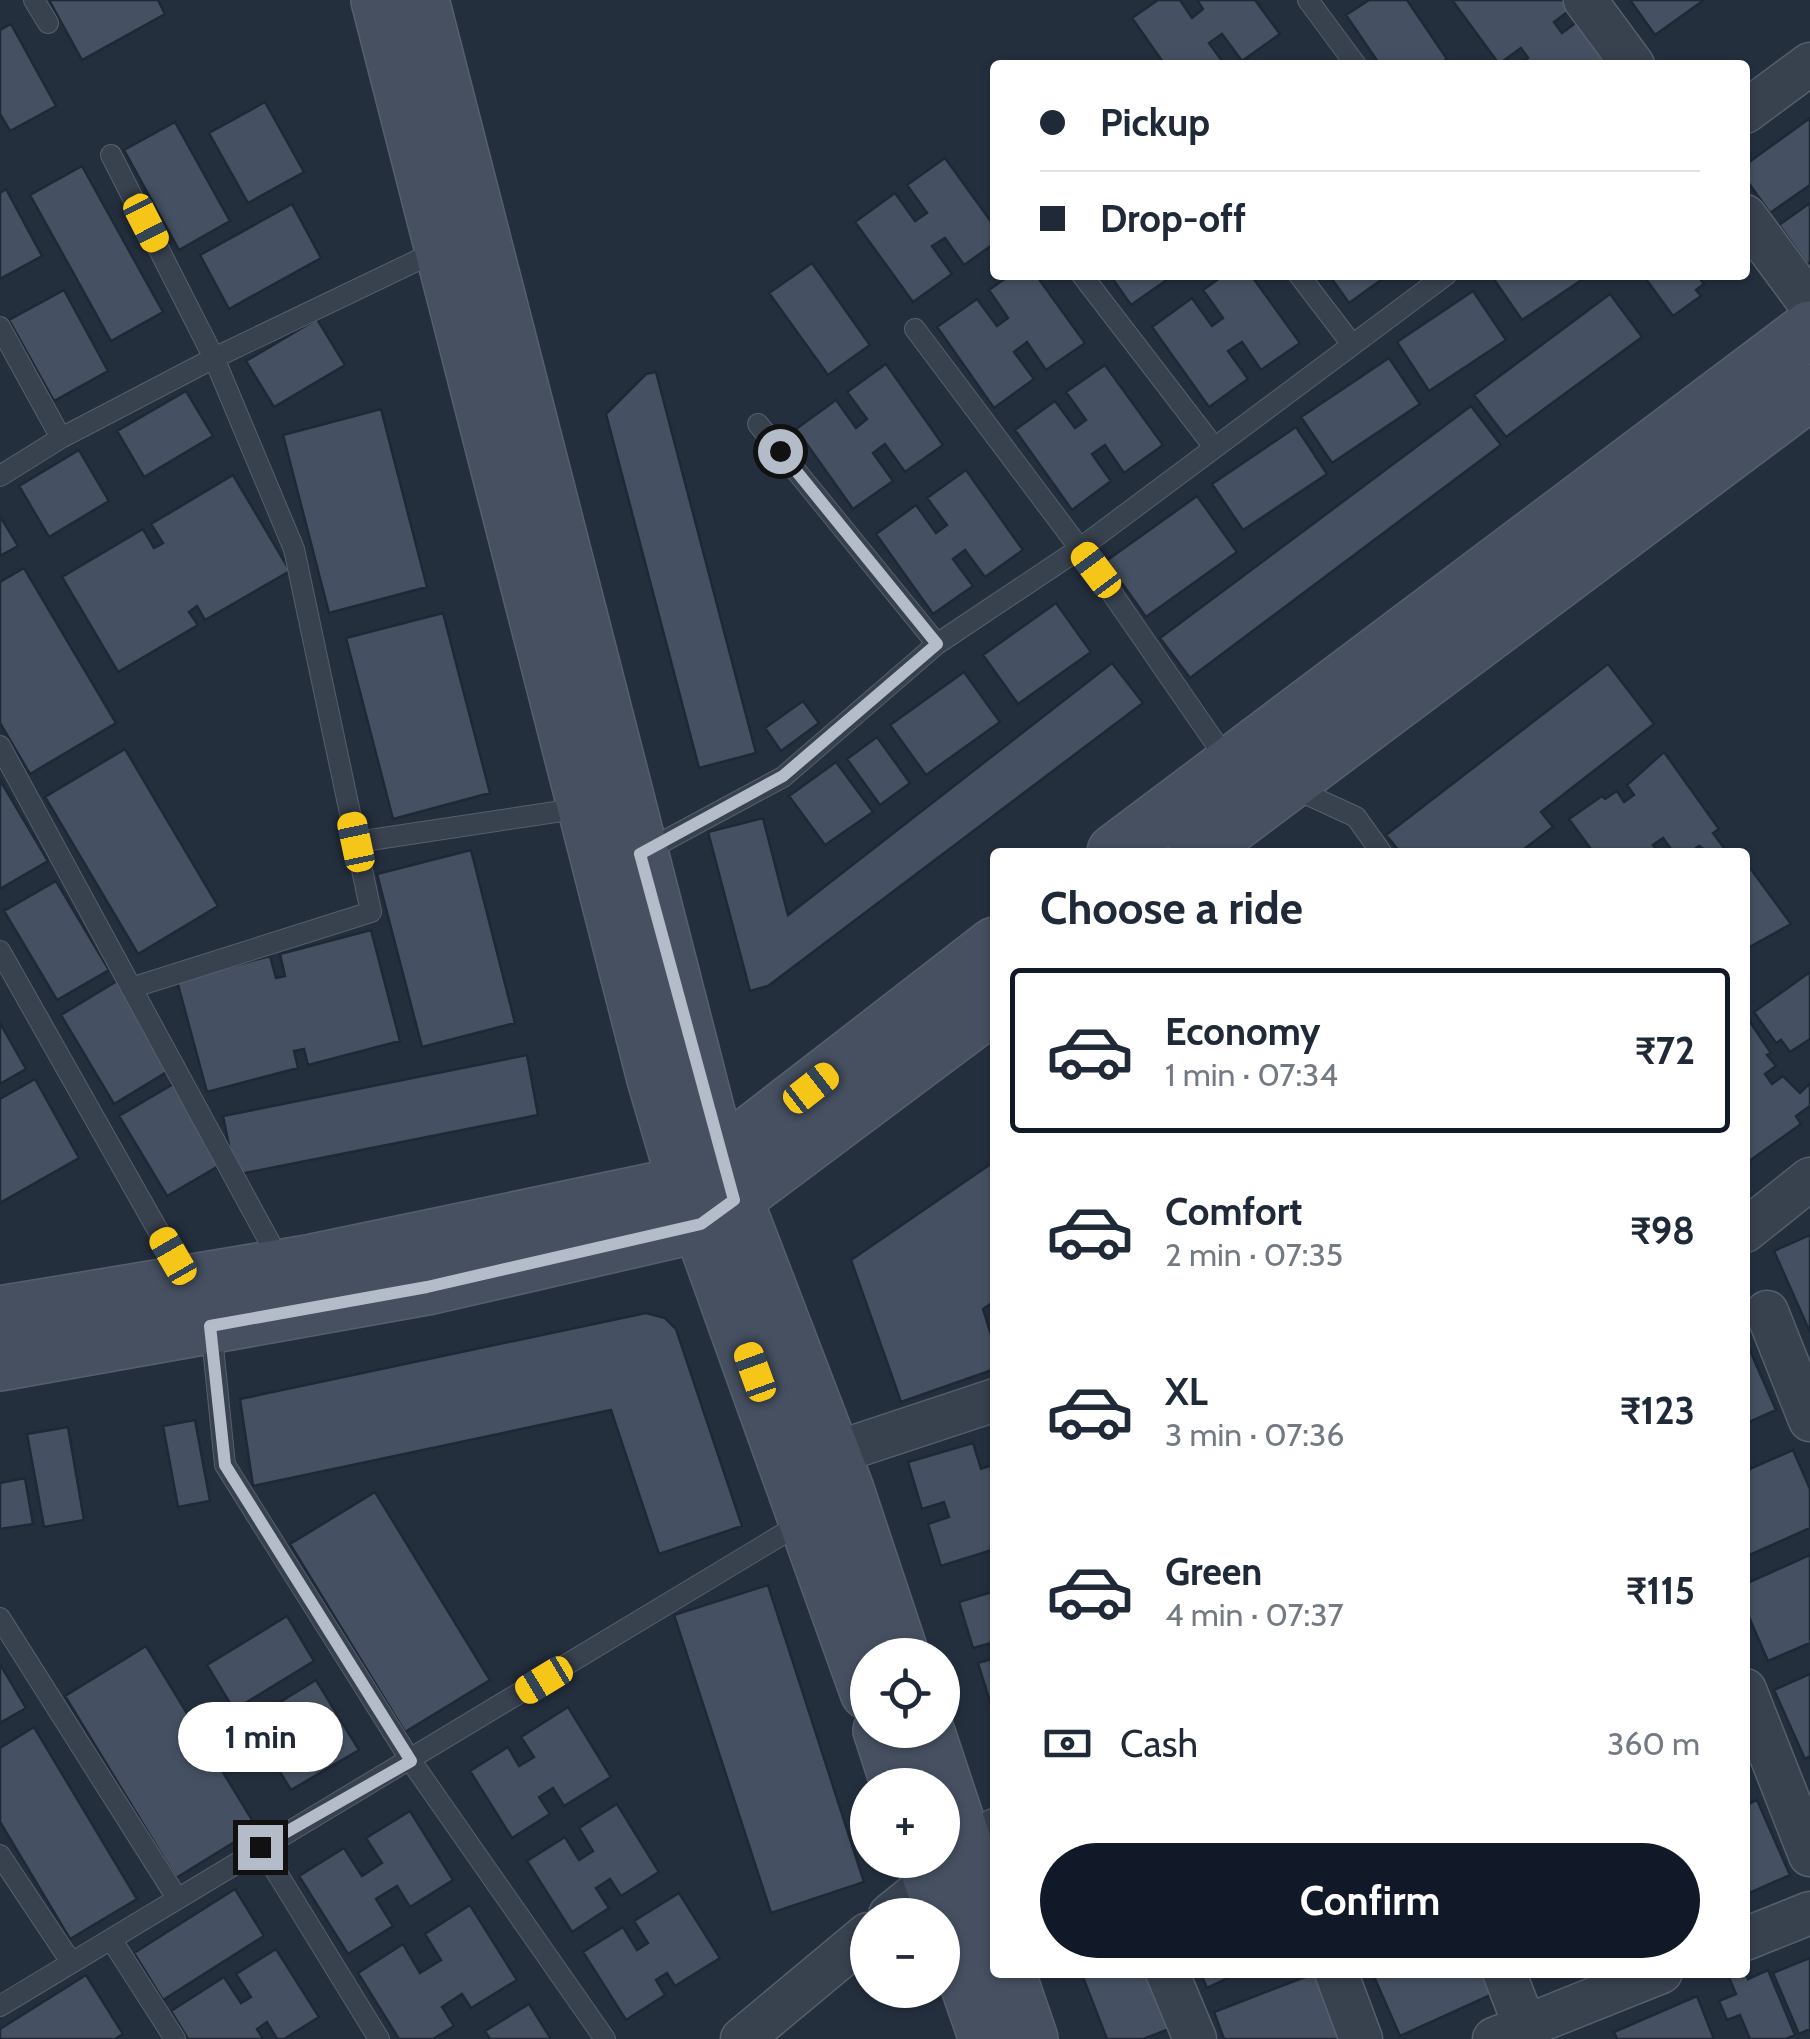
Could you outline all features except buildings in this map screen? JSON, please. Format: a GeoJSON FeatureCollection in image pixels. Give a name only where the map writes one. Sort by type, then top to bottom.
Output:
{"type":"FeatureCollection","features":[{"type":"Feature","properties":{"kind":"street"},"geometry":{"type":"LineString","coordinates":[[379,0],[587,808],[710,1192],[808,1519],[850,1640]]}},
{"type":"Feature","properties":{"kind":"street"},"geometry":{"type":"LineString","coordinates":[[420,0],[640,854],[710,1192],[832,1454],[895,1638]]}},
{"type":"Feature","properties":{"kind":"street"},"geometry":{"type":"LineString","coordinates":[[1585,0],[1629,60]]}},
{"type":"Feature","properties":{"kind":"street"},"geometry":{"type":"LineString","coordinates":[[1750,108],[1810,64]]}},
{"type":"Feature","properties":{"kind":"street"},"geometry":{"type":"LineString","coordinates":[[1750,223],[1810,304]]}},
{"type":"Feature","properties":{"kind":"street"},"geometry":{"type":"LineString","coordinates":[[1119,848],[1810,329]]}},
{"type":"Feature","properties":{"kind":"street"},"geometry":{"type":"LineString","coordinates":[[1201,848],[1810,392]]}},
{"type":"Feature","properties":{"kind":"street"},"geometry":{"type":"LineString","coordinates":[[0,1363],[199,1304],[283,1267],[710,1192],[990,949]]}},
{"type":"Feature","properties":{"kind":"street"},"geometry":{"type":"LineString","coordinates":[[0,1314],[427,1287],[710,1192],[990,1007]]}},
{"type":"Feature","properties":{"kind":"street"},"geometry":{"type":"LineString","coordinates":[[1750,1227],[1810,1180]]}},
{"type":"Feature","properties":{"kind":"street"},"geometry":{"type":"LineString","coordinates":[[1767,1312],[1810,1420]]}},
{"type":"Feature","properties":{"kind":"street"},"geometry":{"type":"LineString","coordinates":[[832,1454],[990,1402]]}},
{"type":"Feature","properties":{"kind":"street"},"geometry":{"type":"LineString","coordinates":[[1750,1703],[1810,1855]]}},
{"type":"Feature","properties":{"kind":"street"},"geometry":{"type":"LineString","coordinates":[[960,1866],[990,1927]]}},
{"type":"Feature","properties":{"kind":"street"},"geometry":{"type":"LineString","coordinates":[[909,1898],[931,1878]]}},
{"type":"Feature","properties":{"kind":"street"},"geometry":{"type":"LineString","coordinates":[[959,1878],[986,2039]]}},
{"type":"Feature","properties":{"kind":"street"},"geometry":{"type":"LineString","coordinates":[[1750,1937],[1810,1913]]}},
{"type":"Feature","properties":{"kind":"street"},"geometry":{"type":"LineString","coordinates":[[742,2039],[850,1949]]}},
{"type":"Feature","properties":{"kind":"street"},"geometry":{"type":"LineString","coordinates":[[1009,1978],[1030,2039]]}},
{"type":"Feature","properties":{"kind":"street"},"geometry":{"type":"LineString","coordinates":[[1170,1978],[1195,2039]]}},
{"type":"Feature","properties":{"kind":"street"},"geometry":{"type":"LineString","coordinates":[[1338,1978],[1362,2039]]}},
{"type":"Feature","properties":{"kind":"street"},"geometry":{"type":"LineString","coordinates":[[1504,1978],[1509,2033],[1646,1978]]}},
{"type":"Feature","properties":{"kind":"lane"},"geometry":{"type":"LineString","coordinates":[[34,0],[48,23]]}},
{"type":"Feature","properties":{"kind":"lane"},"geometry":{"type":"LineString","coordinates":[[1308,0],[1352,60]]}},
{"type":"Feature","properties":{"kind":"lane"},"geometry":{"type":"LineString","coordinates":[[112,156],[214,358],[294,550],[371,912],[131,988]]}},
{"type":"Feature","properties":{"kind":"lane"},"geometry":{"type":"LineString","coordinates":[[0,476],[60,438],[214,358],[441,250]]}},
{"type":"Feature","properties":{"kind":"lane"},"geometry":{"type":"LineString","coordinates":[[1086,280],[1214,447]]}},
{"type":"Feature","properties":{"kind":"lane"},"geometry":{"type":"LineString","coordinates":[[1303,280],[1351,343]]}},
{"type":"Feature","properties":{"kind":"lane"},"geometry":{"type":"LineString","coordinates":[[640,854],[783,776],[937,644],[1080,548],[1439,280]]}},
{"type":"Feature","properties":{"kind":"lane"},"geometry":{"type":"LineString","coordinates":[[0,327],[60,438]]}},
{"type":"Feature","properties":{"kind":"lane"},"geometry":{"type":"LineString","coordinates":[[915,329],[1080,548],[1229,763]]}},
{"type":"Feature","properties":{"kind":"lane"},"geometry":{"type":"LineString","coordinates":[[758,424],[937,644]]}},
{"type":"Feature","properties":{"kind":"lane"},"geometry":{"type":"LineString","coordinates":[[0,746],[283,1267]]}},
{"type":"Feature","properties":{"kind":"lane"},"geometry":{"type":"LineString","coordinates":[[1286,785],[1356,817],[1378,848]]}},
{"type":"Feature","properties":{"kind":"lane"},"geometry":{"type":"LineString","coordinates":[[356,842],[587,808]]}},
{"type":"Feature","properties":{"kind":"lane"},"geometry":{"type":"LineString","coordinates":[[0,951],[199,1304],[225,1465],[411,1761],[605,2039]]}},
{"type":"Feature","properties":{"kind":"lane"},"geometry":{"type":"LineString","coordinates":[[0,2006],[808,1519]]}},
{"type":"Feature","properties":{"kind":"lane"},"geometry":{"type":"LineString","coordinates":[[0,1618],[177,1898]]}},
{"type":"Feature","properties":{"kind":"lane"},"geometry":{"type":"LineString","coordinates":[[260,1847],[380,2039]]}},
{"type":"Feature","properties":{"kind":"lane"},"geometry":{"type":"LineString","coordinates":[[0,1855],[71,1962]]}},
{"type":"Feature","properties":{"kind":"lane"},"geometry":{"type":"LineString","coordinates":[[111,1939],[175,2039]]}},
{"type":"Feature","properties":{"kind":"route"},"geometry":{"type":"LineString","coordinates":[[260,1847],[411,1761],[225,1465],[210,1326],[427,1287],[701,1224],[734,1200],[640,854],[783,776],[937,644],[780,451]]}}]}
